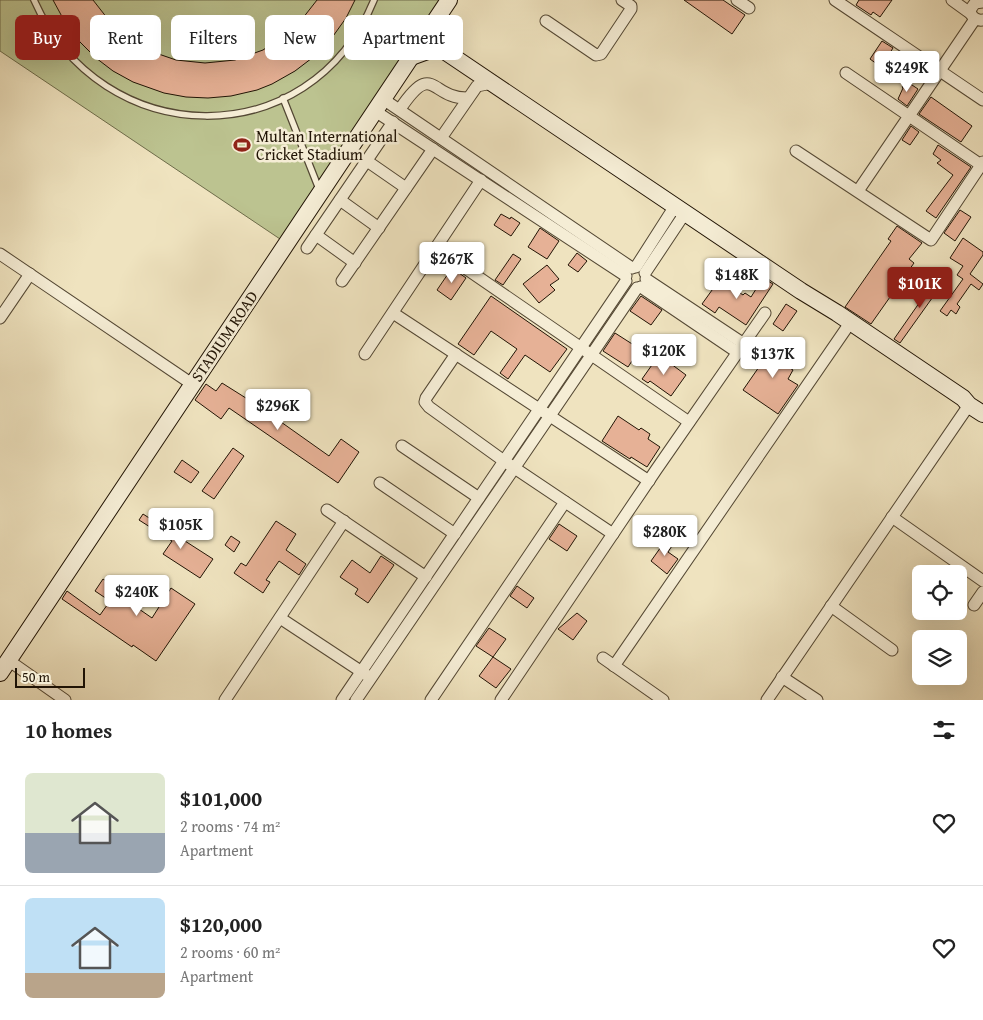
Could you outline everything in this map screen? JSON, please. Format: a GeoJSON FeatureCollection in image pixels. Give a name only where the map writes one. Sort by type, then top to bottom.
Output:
{"type":"FeatureCollection","features":[{"type":"Feature","properties":{"kind":"main road","name":"STADIUM ROAD"},"geometry":{"type":"LineString","coordinates":[[439,15],[449,0]]}},
{"type":"Feature","properties":{"kind":"main road","name":"STADIUM ROAD"},"geometry":{"type":"LineString","coordinates":[[4,666],[408,60]]}},
{"type":"Feature","properties":{"kind":"main road"},"geometry":{"type":"LineString","coordinates":[[458,60],[801,292],[963,398],[976,410]]}},
{"type":"Feature","properties":{"kind":"street"},"geometry":{"type":"LineString","coordinates":[[546,21],[596,55],[601,54],[631,9],[631,6],[622,0]]}},
{"type":"Feature","properties":{"kind":"street"},"geometry":{"type":"LineString","coordinates":[[737,0],[749,8]]}},
{"type":"Feature","properties":{"kind":"street"},"geometry":{"type":"LineString","coordinates":[[835,0],[983,100]]}},
{"type":"Feature","properties":{"kind":"street"},"geometry":{"type":"LineString","coordinates":[[858,192],[940,71],[977,10],[952,0]]}},
{"type":"Feature","properties":{"kind":"street"},"geometry":{"type":"LineString","coordinates":[[796,151],[931,240],[982,163],[846,73]]}},
{"type":"Feature","properties":{"kind":"street"},"geometry":{"type":"LineString","coordinates":[[441,138],[477,86],[492,83]]}},
{"type":"Feature","properties":{"kind":"street"},"geometry":{"type":"LineString","coordinates":[[400,110],[411,92],[424,84],[434,85],[452,96],[468,98]]}},
{"type":"Feature","properties":{"kind":"street"},"geometry":{"type":"LineString","coordinates":[[379,105],[400,110],[740,348]]}},
{"type":"Feature","properties":{"kind":"street"},"geometry":{"type":"LineString","coordinates":[[379,105],[393,122],[433,149],[636,277]]}},
{"type":"Feature","properties":{"kind":"street"},"geometry":{"type":"LineString","coordinates":[[307,248],[393,122]]}},
{"type":"Feature","properties":{"kind":"street"},"geometry":{"type":"LineString","coordinates":[[342,281],[433,149]]}},
{"type":"Feature","properties":{"kind":"street"},"geometry":{"type":"LineString","coordinates":[[367,161],[406,188]]}},
{"type":"Feature","properties":{"kind":"street"},"geometry":{"type":"LineString","coordinates":[[365,354],[480,180]]}},
{"type":"Feature","properties":{"kind":"street"},"geometry":{"type":"LineString","coordinates":[[340,200],[379,228]]}},
{"type":"Feature","properties":{"kind":"street"},"geometry":{"type":"LineString","coordinates":[[362,698],[366,675],[426,577],[479,498],[550,415],[592,354],[636,277],[680,209]]}},
{"type":"Feature","properties":{"kind":"street"},"geometry":{"type":"LineString","coordinates":[[316,236],[355,263]]}},
{"type":"Feature","properties":{"kind":"street"},"geometry":{"type":"LineString","coordinates":[[436,248],[690,422]]}},
{"type":"Feature","properties":{"kind":"street"},"geometry":{"type":"LineString","coordinates":[[0,254],[192,384]]}},
{"type":"Feature","properties":{"kind":"street"},"geometry":{"type":"LineString","coordinates":[[0,318],[30,274]]}},
{"type":"Feature","properties":{"kind":"street"},"geometry":{"type":"LineString","coordinates":[[342,700],[366,675],[509,464],[539,409],[581,348],[636,277]]}},
{"type":"Feature","properties":{"kind":"street"},"geometry":{"type":"LineString","coordinates":[[392,312],[649,481]]}},
{"type":"Feature","properties":{"kind":"street"},"geometry":{"type":"LineString","coordinates":[[501,700],[765,313]]}},
{"type":"Feature","properties":{"kind":"street"},"geometry":{"type":"LineString","coordinates":[[614,666],[850,323]]}},
{"type":"Feature","properties":{"kind":"street"},"geometry":{"type":"LineString","coordinates":[[456,354],[425,402],[429,407],[613,534]]}},
{"type":"Feature","properties":{"kind":"street"},"geometry":{"type":"LineString","coordinates":[[767,700],[892,517],[976,410]]}},
{"type":"Feature","properties":{"kind":"street"},"geometry":{"type":"LineString","coordinates":[[402,446],[479,498]]}},
{"type":"Feature","properties":{"kind":"street"},"geometry":{"type":"LineString","coordinates":[[380,483],[455,534]]}},
{"type":"Feature","properties":{"kind":"street"},"geometry":{"type":"LineString","coordinates":[[431,700],[565,502]]}},
{"type":"Feature","properties":{"kind":"street"},"geometry":{"type":"LineString","coordinates":[[327,510],[426,577]]}},
{"type":"Feature","properties":{"kind":"street"},"geometry":{"type":"LineString","coordinates":[[892,517],[983,581]]}},
{"type":"Feature","properties":{"kind":"street"},"geometry":{"type":"LineString","coordinates":[[225,700],[344,522]]}},
{"type":"Feature","properties":{"kind":"street"},"geometry":{"type":"LineString","coordinates":[[974,605],[983,592]]}},
{"type":"Feature","properties":{"kind":"street"},"geometry":{"type":"LineString","coordinates":[[831,606],[892,650]]}},
{"type":"Feature","properties":{"kind":"street"},"geometry":{"type":"LineString","coordinates":[[280,618],[366,675]]}},
{"type":"Feature","properties":{"kind":"street"},"geometry":{"type":"LineString","coordinates":[[603,658],[657,698]]}},
{"type":"Feature","properties":{"kind":"street"},"geometry":{"type":"LineString","coordinates":[[4,666],[65,700]]}},
{"type":"Feature","properties":{"kind":"street"},"geometry":{"type":"LineString","coordinates":[[782,677],[817,700]]}},
{"type":"Feature","properties":{"kind":"lane"},"geometry":{"type":"LineString","coordinates":[[34,0],[47,27],[75,62],[98,82],[137,103],[181,114],[210,116],[248,111],[283,98],[319,76],[339,57],[356,35],[374,0]]}},
{"type":"Feature","properties":{"kind":"lane"},"geometry":{"type":"LineString","coordinates":[[283,98],[320,192]]}},
{"type":"Feature","properties":{"kind":"green space","name":"Multan International Cricket Stadium"},"geometry":{"type":"Polygon","coordinates":[[[0,0],[441,0],[431,15],[344,15],[344,60],[401,60],[280,239],[0,51],[0,0]]]}},
{"type":"Feature","properties":{"kind":"building"},"geometry":{"type":"Polygon","coordinates":[[[53,0],[93,0],[105,15],[90,15],[90,52],[80,42],[80,15],[61,15],[53,0]]]}},
{"type":"Feature","properties":{"kind":"building"},"geometry":{"type":"Polygon","coordinates":[[[317,0],[355,0],[348,15],[344,15],[344,21],[334,35],[334,15],[305,15],[317,0]]]}},
{"type":"Feature","properties":{"kind":"building"},"geometry":{"type":"Polygon","coordinates":[[[684,0],[723,0],[745,15],[732,34],[684,0]]]}},
{"type":"Feature","properties":{"kind":"building"},"geometry":{"type":"Polygon","coordinates":[[[859,0],[892,0],[880,17],[873,12],[871,15],[856,5],[859,0]]]}},
{"type":"Feature","properties":{"kind":"building"},"geometry":{"type":"Polygon","coordinates":[[[882,41],[893,48],[881,67],[870,59],[882,41]]]}},
{"type":"Feature","properties":{"kind":"building"},"geometry":{"type":"Polygon","coordinates":[[[265,49],[265,60],[309,60],[295,71],[257,90],[231,96],[208,98],[164,93],[133,82],[113,71],[99,60],[161,60],[161,55],[171,58],[171,60],[205,63],[255,60],[255,53],[265,49]]]}},
{"type":"Feature","properties":{"kind":"building"},"geometry":{"type":"Polygon","coordinates":[[[905,56],[915,63],[903,81],[892,74],[905,56]]]}},
{"type":"Feature","properties":{"kind":"building"},"geometry":{"type":"Polygon","coordinates":[[[906,81],[918,89],[907,106],[898,99],[906,81]]]}},
{"type":"Feature","properties":{"kind":"building"},"geometry":{"type":"Polygon","coordinates":[[[931,97],[972,126],[961,142],[919,114],[931,97]]]}},
{"type":"Feature","properties":{"kind":"building"},"geometry":{"type":"Polygon","coordinates":[[[911,126],[919,132],[910,145],[902,140],[911,126]]]}},
{"type":"Feature","properties":{"kind":"building"},"geometry":{"type":"Polygon","coordinates":[[[938,145],[971,167],[936,218],[926,211],[953,175],[937,163],[941,160],[933,154],[938,145]]]}},
{"type":"Feature","properties":{"kind":"building"},"geometry":{"type":"Polygon","coordinates":[[[960,210],[971,217],[955,241],[944,233],[960,210]]]}},
{"type":"Feature","properties":{"kind":"building"},"geometry":{"type":"Polygon","coordinates":[[[501,214],[510,219],[511,217],[520,223],[511,236],[494,225],[501,214]]]}},
{"type":"Feature","properties":{"kind":"building"},"geometry":{"type":"Polygon","coordinates":[[[897,226],[922,243],[909,259],[914,263],[871,324],[845,307],[891,241],[888,239],[897,226]]]}},
{"type":"Feature","properties":{"kind":"building"},"geometry":{"type":"Polygon","coordinates":[[[540,228],[559,241],[547,259],[528,247],[540,228]]]}},
{"type":"Feature","properties":{"kind":"building"},"geometry":{"type":"Polygon","coordinates":[[[963,238],[983,252],[983,255],[970,274],[983,284],[979,290],[971,284],[957,304],[960,307],[956,314],[951,310],[947,316],[940,311],[963,279],[957,275],[963,266],[950,258],[963,238]]]}},
{"type":"Feature","properties":{"kind":"building"},"geometry":{"type":"Polygon","coordinates":[[[577,253],[587,261],[578,272],[568,265],[577,253]]]}},
{"type":"Feature","properties":{"kind":"building"},"geometry":{"type":"Polygon","coordinates":[[[513,254],[521,259],[503,285],[495,280],[513,254]]]}},
{"type":"Feature","properties":{"kind":"building"},"geometry":{"type":"Polygon","coordinates":[[[547,265],[559,279],[550,285],[555,290],[539,303],[523,284],[547,265]]]}},
{"type":"Feature","properties":{"kind":"building"},"geometry":{"type":"Polygon","coordinates":[[[452,268],[466,278],[451,300],[437,290],[452,268]]]}},
{"type":"Feature","properties":{"kind":"building"},"geometry":{"type":"Polygon","coordinates":[[[938,276],[945,280],[900,343],[894,339],[938,276]]]}},
{"type":"Feature","properties":{"kind":"building"},"geometry":{"type":"Polygon","coordinates":[[[763,278],[773,284],[746,325],[719,307],[715,313],[702,304],[720,279],[743,295],[745,293],[751,297],[763,278]]]}},
{"type":"Feature","properties":{"kind":"building"},"geometry":{"type":"Polygon","coordinates":[[[491,296],[567,349],[550,372],[525,355],[508,379],[500,373],[517,349],[491,331],[474,355],[458,344],[491,296]]]}},
{"type":"Feature","properties":{"kind":"building"},"geometry":{"type":"Polygon","coordinates":[[[641,296],[662,310],[651,325],[630,311],[641,296]]]}},
{"type":"Feature","properties":{"kind":"building"},"geometry":{"type":"Polygon","coordinates":[[[786,304],[797,311],[783,331],[773,324],[786,304]]]}},
{"type":"Feature","properties":{"kind":"building"},"geometry":{"type":"Polygon","coordinates":[[[615,333],[640,349],[628,367],[603,351],[615,333]]]}},
{"type":"Feature","properties":{"kind":"building"},"geometry":{"type":"Polygon","coordinates":[[[777,341],[794,352],[785,365],[793,370],[788,379],[798,385],[778,414],[743,390],[777,341]]]}},
{"type":"Feature","properties":{"kind":"building"},"geometry":{"type":"Polygon","coordinates":[[[659,355],[686,375],[671,396],[650,381],[648,383],[642,379],[659,355]]]}},
{"type":"Feature","properties":{"kind":"building"},"geometry":{"type":"Polygon","coordinates":[[[222,383],[257,405],[329,456],[341,439],[359,452],[338,483],[229,408],[221,419],[195,400],[206,384],[216,391],[222,383]]]}},
{"type":"Feature","properties":{"kind":"building"},"geometry":{"type":"Polygon","coordinates":[[[618,416],[639,430],[641,428],[650,434],[648,439],[660,447],[647,467],[631,457],[630,459],[602,441],[618,416]]]}},
{"type":"Feature","properties":{"kind":"building"},"geometry":{"type":"Polygon","coordinates":[[[233,448],[244,456],[214,499],[202,491],[233,448]]]}},
{"type":"Feature","properties":{"kind":"building"},"geometry":{"type":"Polygon","coordinates":[[[182,460],[199,472],[191,483],[174,472],[182,460]]]}},
{"type":"Feature","properties":{"kind":"building"},"geometry":{"type":"Polygon","coordinates":[[[143,514],[213,559],[200,578],[163,554],[172,541],[139,520],[143,514]]]}},
{"type":"Feature","properties":{"kind":"building"},"geometry":{"type":"Polygon","coordinates":[[[276,521],[296,534],[286,550],[306,564],[299,575],[279,561],[266,580],[270,582],[263,593],[234,573],[241,563],[246,566],[276,521]]]}},
{"type":"Feature","properties":{"kind":"building"},"geometry":{"type":"Polygon","coordinates":[[[559,524],[577,536],[567,551],[549,539],[559,524]]]}},
{"type":"Feature","properties":{"kind":"building"},"geometry":{"type":"Polygon","coordinates":[[[231,536],[240,542],[234,552],[225,545],[231,536]]]}},
{"type":"Feature","properties":{"kind":"building"},"geometry":{"type":"Polygon","coordinates":[[[668,537],[675,541],[668,552],[678,559],[667,574],[651,561],[668,537]]]}},
{"type":"Feature","properties":{"kind":"building"},"geometry":{"type":"Polygon","coordinates":[[[381,556],[394,565],[368,603],[355,594],[358,589],[340,577],[352,560],[370,573],[381,556]]]}},
{"type":"Feature","properties":{"kind":"building"},"geometry":{"type":"Polygon","coordinates":[[[103,579],[118,589],[124,582],[147,597],[139,609],[152,618],[171,588],[195,604],[156,661],[133,645],[132,647],[62,599],[67,591],[100,615],[110,601],[95,591],[103,579]]]}},
{"type":"Feature","properties":{"kind":"building"},"geometry":{"type":"Polygon","coordinates":[[[517,586],[534,598],[527,608],[510,596],[517,586]]]}},
{"type":"Feature","properties":{"kind":"building"},"geometry":{"type":"Polygon","coordinates":[[[577,613],[587,621],[573,640],[558,629],[577,613]]]}},
{"type":"Feature","properties":{"kind":"building"},"geometry":{"type":"Polygon","coordinates":[[[489,628],[506,639],[493,657],[476,646],[489,628]]]}},
{"type":"Feature","properties":{"kind":"building"},"geometry":{"type":"Polygon","coordinates":[[[493,657],[511,669],[496,688],[479,676],[493,657]]]}},
{"type":"Feature","properties":{"kind":"place","name":"Multan International Cricket Stadium"},"geometry":{"type":"Point","coordinates":[242,145]}}]}
